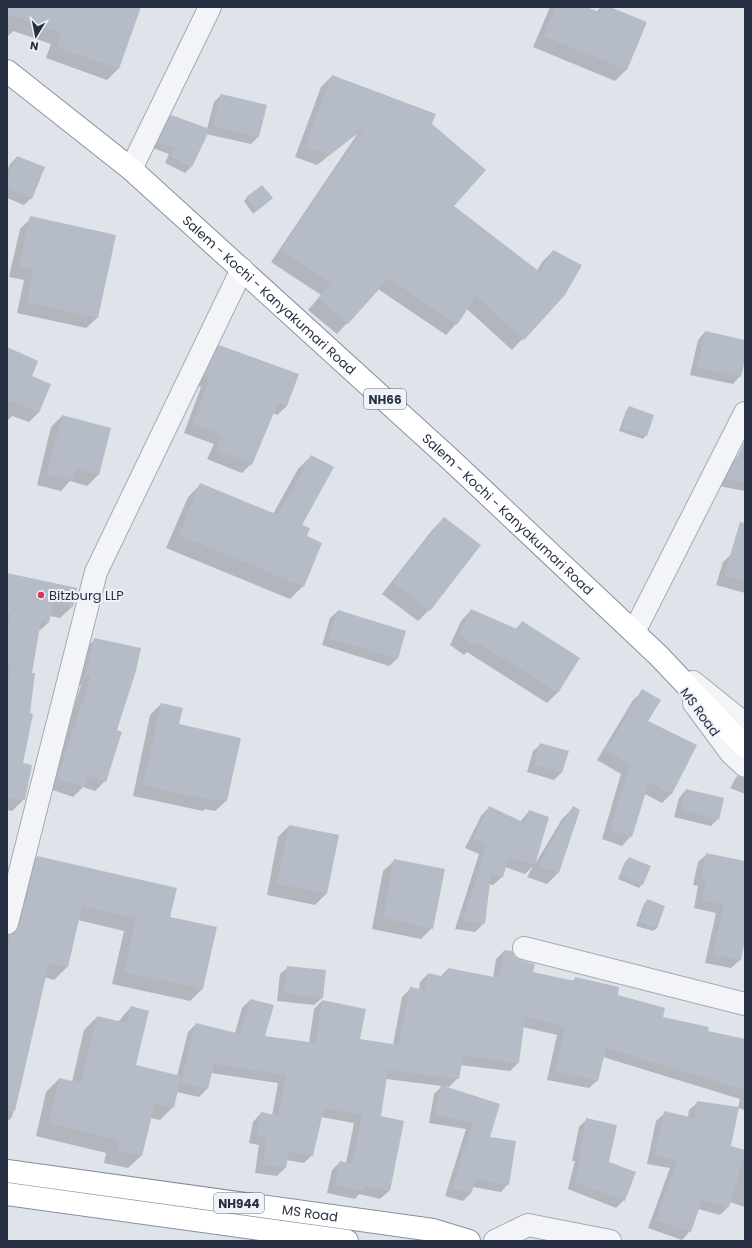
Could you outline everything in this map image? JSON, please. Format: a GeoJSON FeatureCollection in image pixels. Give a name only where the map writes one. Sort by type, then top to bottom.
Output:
{"type":"FeatureCollection","features":[{"type":"Feature","properties":{"kind":"highway","name":"Salem - Kochi - Kanyakumari Road"},"geometry":{"type":"LineString","coordinates":[[7,71],[131,169],[450,459],[634,632],[745,747]]}},
{"type":"Feature","properties":{"kind":"highway","name":"MS Road"},"geometry":{"type":"LineString","coordinates":[[7,1171],[433,1230],[470,1241]]}},
{"type":"Feature","properties":{"kind":"highway","name":"MS Road"},"geometry":{"type":"LineString","coordinates":[[7,1194],[347,1241]]}},
{"type":"Feature","properties":{"kind":"street"},"geometry":{"type":"LineString","coordinates":[[131,169],[210,7]]}},
{"type":"Feature","properties":{"kind":"street"},"geometry":{"type":"LineString","coordinates":[[7,923],[96,572],[242,269]]}},
{"type":"Feature","properties":{"kind":"street"},"geometry":{"type":"LineString","coordinates":[[634,632],[745,413]]}},
{"type":"Feature","properties":{"kind":"street"},"geometry":{"type":"LineString","coordinates":[[658,656],[745,724]]}},
{"type":"Feature","properties":{"kind":"street","name":"MS Road"},"geometry":{"type":"LineString","coordinates":[[658,656],[730,753],[745,766]]}},
{"type":"Feature","properties":{"kind":"street"},"geometry":{"type":"LineString","coordinates":[[524,948],[745,1004]]}},
{"type":"Feature","properties":{"kind":"street"},"geometry":{"type":"LineString","coordinates":[[495,1241],[528,1225],[610,1241]]}},
{"type":"Feature","properties":{"kind":"building"},"geometry":{"type":"Polygon","coordinates":[[[7,7],[141,7],[119,69],[57,47],[62,33],[7,14],[7,7]]]}},
{"type":"Feature","properties":{"kind":"building"},"geometry":{"type":"Polygon","coordinates":[[[555,7],[586,7],[599,12],[602,7],[610,7],[647,22],[627,70],[543,36],[555,7]]]}},
{"type":"Feature","properties":{"kind":"building"},"geometry":{"type":"Polygon","coordinates":[[[332,75],[436,114],[432,124],[486,170],[454,206],[540,272],[553,250],[582,265],[565,295],[524,340],[476,296],[457,325],[389,278],[348,324],[318,298],[331,284],[281,250],[366,125],[329,155],[305,146],[332,75]]]}},
{"type":"Feature","properties":{"kind":"building"},"geometry":{"type":"Polygon","coordinates":[[[221,94],[267,105],[259,137],[213,126],[221,94]]]}},
{"type":"Feature","properties":{"kind":"building"},"geometry":{"type":"Polygon","coordinates":[[[171,115],[210,129],[192,167],[170,157],[175,148],[158,142],[171,115]]]}},
{"type":"Feature","properties":{"kind":"building"},"geometry":{"type":"Polygon","coordinates":[[[17,156],[45,167],[32,199],[7,188],[7,180],[17,156]]]}},
{"type":"Feature","properties":{"kind":"building"},"geometry":{"type":"Polygon","coordinates":[[[262,185],[273,198],[257,211],[246,197],[262,185]]]}},
{"type":"Feature","properties":{"kind":"building"},"geometry":{"type":"Polygon","coordinates":[[[30,216],[116,235],[98,318],[27,302],[34,270],[19,267],[30,216]]]}},
{"type":"Feature","properties":{"kind":"building"},"geometry":{"type":"Polygon","coordinates":[[[705,331],[745,340],[745,360],[741,377],[697,367],[705,331]]]}},
{"type":"Feature","properties":{"kind":"building"},"geometry":{"type":"Polygon","coordinates":[[[219,345],[299,374],[287,406],[278,403],[252,465],[216,450],[222,435],[192,424],[210,378],[204,376],[219,345]]]}},
{"type":"Feature","properties":{"kind":"building"},"geometry":{"type":"Polygon","coordinates":[[[7,347],[38,361],[32,376],[51,384],[39,413],[7,400],[7,347]]]}},
{"type":"Feature","properties":{"kind":"building"},"geometry":{"type":"Polygon","coordinates":[[[629,406],[654,415],[647,436],[622,428],[629,406]]]}},
{"type":"Feature","properties":{"kind":"building"},"geometry":{"type":"Polygon","coordinates":[[[62,415],[111,428],[99,475],[76,469],[73,480],[47,474],[62,415]]]}},
{"type":"Feature","properties":{"kind":"building"},"geometry":{"type":"Polygon","coordinates":[[[745,441],[745,483],[726,479],[745,441]]]}},
{"type":"Feature","properties":{"kind":"building"},"geometry":{"type":"Polygon","coordinates":[[[311,455],[334,467],[302,525],[310,528],[307,536],[322,543],[304,587],[179,535],[200,483],[278,515],[311,455]]]}},
{"type":"Feature","properties":{"kind":"building"},"geometry":{"type":"Polygon","coordinates":[[[444,517],[481,545],[430,611],[393,582],[444,517]]]}},
{"type":"Feature","properties":{"kind":"building"},"geometry":{"type":"Polygon","coordinates":[[[740,522],[745,523],[745,582],[724,576],[740,522]]]}},
{"type":"Feature","properties":{"kind":"building"},"geometry":{"type":"Polygon","coordinates":[[[7,573],[77,588],[73,607],[54,603],[49,622],[41,620],[32,673],[35,673],[30,713],[33,714],[23,763],[32,765],[25,800],[7,798],[7,695],[11,663],[7,663],[7,635],[11,614],[7,613],[7,573]]]}},
{"type":"Feature","properties":{"kind":"building"},"geometry":{"type":"Polygon","coordinates":[[[471,609],[517,629],[522,621],[580,658],[558,693],[477,642],[475,646],[460,634],[471,609]]]}},
{"type":"Feature","properties":{"kind":"building"},"geometry":{"type":"Polygon","coordinates":[[[338,610],[406,631],[398,659],[328,638],[338,610]]]}},
{"type":"Feature","properties":{"kind":"building"},"geometry":{"type":"Polygon","coordinates":[[[94,638],[141,648],[136,671],[117,730],[122,732],[106,782],[88,776],[84,787],[57,779],[91,676],[86,675],[94,638]]]}},
{"type":"Feature","properties":{"kind":"building"},"geometry":{"type":"Polygon","coordinates":[[[642,689],[661,700],[648,721],[697,745],[672,794],[649,782],[632,837],[610,830],[630,765],[606,751],[642,689]]]}},
{"type":"Feature","properties":{"kind":"building"},"geometry":{"type":"Polygon","coordinates":[[[161,703],[183,708],[179,724],[241,738],[227,801],[215,798],[214,801],[143,785],[161,703]]]}},
{"type":"Feature","properties":{"kind":"building"},"geometry":{"type":"Polygon","coordinates":[[[540,743],[569,751],[562,773],[534,765],[540,743]]]}},
{"type":"Feature","properties":{"kind":"building"},"geometry":{"type":"Polygon","coordinates":[[[686,789],[724,798],[719,820],[681,810],[686,789]]]}},
{"type":"Feature","properties":{"kind":"building"},"geometry":{"type":"Polygon","coordinates":[[[489,806],[525,823],[529,810],[549,817],[535,865],[509,857],[503,877],[491,874],[485,924],[463,921],[487,845],[473,839],[489,806]]]}},
{"type":"Feature","properties":{"kind":"building"},"geometry":{"type":"Polygon","coordinates":[[[573,806],[580,810],[559,873],[537,866],[573,806]]]}},
{"type":"Feature","properties":{"kind":"building"},"geometry":{"type":"Polygon","coordinates":[[[289,825],[339,835],[327,894],[277,884],[289,825]]]}},
{"type":"Feature","properties":{"kind":"building"},"geometry":{"type":"Polygon","coordinates":[[[706,853],[745,861],[745,940],[741,960],[713,955],[724,905],[702,900],[706,878],[701,877],[706,853]]]}},
{"type":"Feature","properties":{"kind":"building"},"geometry":{"type":"Polygon","coordinates":[[[37,856],[177,888],[170,917],[217,927],[203,989],[124,972],[136,918],[82,906],[68,967],[49,963],[15,1111],[7,1110],[7,947],[10,935],[16,932],[19,926],[37,856]]]}},
{"type":"Feature","properties":{"kind":"building"},"geometry":{"type":"Polygon","coordinates":[[[629,857],[651,866],[643,885],[621,875],[629,857]]]}},
{"type":"Feature","properties":{"kind":"building"},"geometry":{"type":"Polygon","coordinates":[[[394,859],[445,869],[433,929],[383,918],[394,859]]]}},
{"type":"Feature","properties":{"kind":"building"},"geometry":{"type":"Polygon","coordinates":[[[647,899],[665,906],[657,928],[639,922],[647,899]]]}},
{"type":"Feature","properties":{"kind":"building"},"geometry":{"type":"Polygon","coordinates":[[[504,950],[512,951],[515,957],[535,964],[533,972],[574,981],[575,977],[619,987],[618,995],[665,1008],[663,1017],[709,1027],[708,1031],[745,1039],[745,1090],[606,1048],[598,1081],[555,1071],[565,1027],[525,1017],[519,1063],[463,1056],[459,1079],[388,1070],[381,1116],[404,1121],[390,1191],[365,1186],[364,1191],[335,1185],[340,1161],[352,1164],[362,1115],[324,1108],[313,1156],[289,1151],[286,1168],[263,1165],[267,1137],[256,1135],[261,1112],[278,1116],[286,1075],[214,1064],[208,1089],[181,1082],[196,1023],[240,1034],[250,999],[274,1005],[265,1036],[316,1043],[322,1000],[366,1009],[360,1039],[399,1045],[410,987],[425,990],[428,973],[445,977],[448,968],[499,978],[504,950]]]}},
{"type":"Feature","properties":{"kind":"building"},"geometry":{"type":"Polygon","coordinates":[[[287,966],[326,970],[323,998],[284,993],[287,966]]]}},
{"type":"Feature","properties":{"kind":"building"},"geometry":{"type":"Polygon","coordinates":[[[131,1006],[149,1011],[136,1065],[181,1076],[174,1108],[155,1103],[142,1156],[116,1150],[119,1140],[49,1123],[59,1078],[81,1083],[97,1016],[127,1023],[131,1006]]]}},
{"type":"Feature","properties":{"kind":"building"},"geometry":{"type":"Polygon","coordinates":[[[441,1085],[500,1104],[490,1137],[516,1141],[509,1185],[476,1179],[471,1194],[452,1188],[473,1122],[435,1115],[441,1085]]]}},
{"type":"Feature","properties":{"kind":"building"},"geometry":{"type":"Polygon","coordinates":[[[697,1101],[739,1107],[731,1146],[745,1150],[745,1152],[729,1207],[702,1200],[691,1232],[656,1220],[677,1160],[655,1156],[664,1111],[694,1118],[697,1101]]]}},
{"type":"Feature","properties":{"kind":"building"},"geometry":{"type":"Polygon","coordinates":[[[586,1118],[617,1125],[609,1162],[636,1172],[625,1201],[575,1182],[586,1118]]]}},
{"type":"Feature","properties":{"kind":"place","name":"Bitzburg LLP"},"geometry":{"type":"Point","coordinates":[41,595]}}]}
